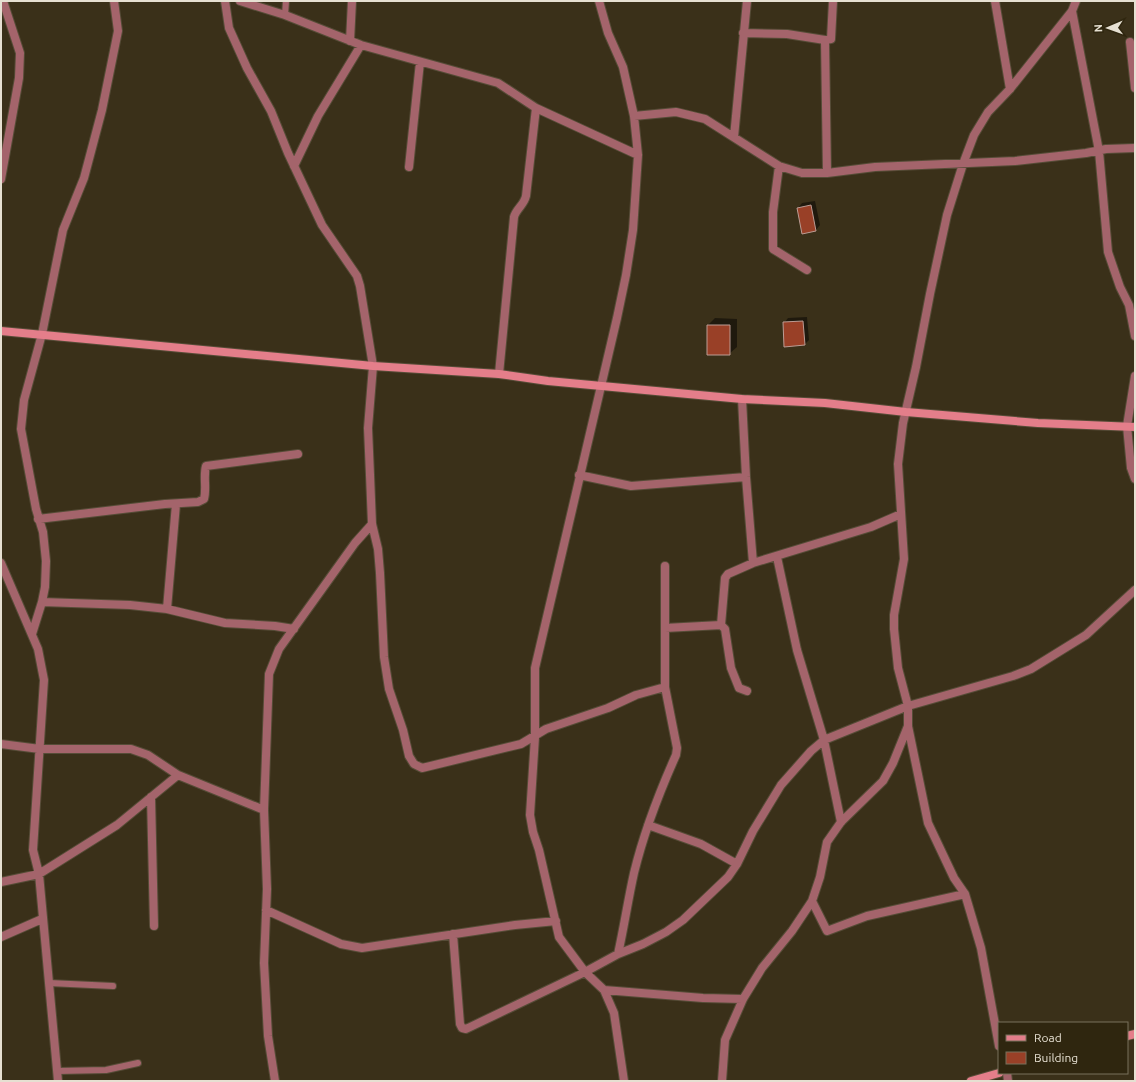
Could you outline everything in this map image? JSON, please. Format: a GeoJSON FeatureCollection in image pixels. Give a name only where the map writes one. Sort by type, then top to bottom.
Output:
{"type":"FeatureCollection","features":[{"type":"Feature","properties":{"kind":"street"},"geometry":{"type":"LineString","coordinates":[[1,179],[19,78],[20,53],[3,1]]}},
{"type":"Feature","properties":{"kind":"street"},"geometry":{"type":"LineString","coordinates":[[32,634],[45,587],[46,561],[43,532],[38,519],[21,429],[21,418],[24,400],[42,334],[63,230],[84,178],[112,66],[118,31],[114,1]]}},
{"type":"Feature","properties":{"kind":"street"},"geometry":{"type":"LineString","coordinates":[[225,1],[229,28],[247,68],[272,111],[294,166],[322,225],[357,276],[360,286],[373,366],[368,428],[372,524],[378,549],[381,620],[389,689],[403,730],[409,756],[414,764],[422,768],[521,744],[546,730],[665,686]]}},
{"type":"Feature","properties":{"kind":"street"},"geometry":{"type":"LineString","coordinates":[[240,1],[285,15],[361,45],[498,83],[536,108],[638,155]]}},
{"type":"Feature","properties":{"kind":"street"},"geometry":{"type":"LineString","coordinates":[[350,41],[352,1]]}},
{"type":"Feature","properties":{"kind":"street"},"geometry":{"type":"LineString","coordinates":[[599,1],[608,33],[623,67],[634,116],[638,155],[633,230],[626,275],[534,668],[535,737],[530,814],[533,832],[539,850],[560,937],[585,972],[604,990],[614,1014],[624,1081]]}},
{"type":"Feature","properties":{"kind":"street"},"geometry":{"type":"LineString","coordinates":[[734,137],[743,33],[748,1]]}},
{"type":"Feature","properties":{"kind":"street"},"geometry":{"type":"LineString","coordinates":[[743,33],[787,34],[825,40],[831,39],[833,1]]}},
{"type":"Feature","properties":{"kind":"street"},"geometry":{"type":"LineString","coordinates":[[995,1],[1010,89]]}},
{"type":"Feature","properties":{"kind":"street"},"geometry":{"type":"LineString","coordinates":[[998,1041],[981,948],[965,894],[954,878],[928,823],[908,726],[908,706],[898,668],[894,629],[894,615],[904,566],[904,540],[898,464],[901,436],[947,215],[963,164],[981,123],[988,112],[1010,89],[1072,11],[1076,1]]}},
{"type":"Feature","properties":{"kind":"street"},"geometry":{"type":"LineString","coordinates":[[1072,11],[1099,151],[1108,252],[1120,287],[1129,305],[1135,336]]}},
{"type":"Feature","properties":{"kind":"street"},"geometry":{"type":"LineString","coordinates":[[825,40],[827,174]]}},
{"type":"Feature","properties":{"kind":"street"},"geometry":{"type":"LineString","coordinates":[[1130,42],[1135,88]]}},
{"type":"Feature","properties":{"kind":"street"},"geometry":{"type":"LineString","coordinates":[[294,166],[318,116],[361,45]]}},
{"type":"Feature","properties":{"kind":"street"},"geometry":{"type":"LineString","coordinates":[[409,167],[420,62]]}},
{"type":"Feature","properties":{"kind":"street"},"geometry":{"type":"LineString","coordinates":[[499,374],[514,217],[515,212],[522,205],[526,196],[536,108]]}},
{"type":"Feature","properties":{"kind":"street"},"geometry":{"type":"LineString","coordinates":[[634,116],[676,112],[705,119],[779,166],[802,173],[827,174],[875,166],[1015,161],[1106,149],[1135,148]]}},
{"type":"Feature","properties":{"kind":"street"},"geometry":{"type":"LineString","coordinates":[[779,166],[773,212],[773,249],[807,270]]}},
{"type":"Feature","properties":{"kind":"street"},"geometry":{"type":"LineString","coordinates":[[1,331],[373,366],[499,374],[548,382],[742,399],[825,403],[906,412],[1038,423],[1131,426]]}},
{"type":"Feature","properties":{"kind":"street"},"geometry":{"type":"LineString","coordinates":[[1135,376],[1131,426],[1132,468],[1135,479]]}},
{"type":"Feature","properties":{"kind":"street"},"geometry":{"type":"LineString","coordinates":[[742,399],[746,477],[753,563]]}},
{"type":"Feature","properties":{"kind":"street"},"geometry":{"type":"LineString","coordinates":[[38,519],[165,504],[198,502],[204,499],[206,492],[204,477],[206,466],[298,454]]}},
{"type":"Feature","properties":{"kind":"street"},"geometry":{"type":"LineString","coordinates":[[580,475],[630,486],[746,477]]}},
{"type":"Feature","properties":{"kind":"street"},"geometry":{"type":"LineString","coordinates":[[167,609],[176,504]]}},
{"type":"Feature","properties":{"kind":"street"},"geometry":{"type":"LineString","coordinates":[[747,691],[739,688],[731,668],[725,629],[721,625],[725,578],[728,574],[753,563],[777,557],[871,527],[901,514]]}},
{"type":"Feature","properties":{"kind":"street"},"geometry":{"type":"LineString","coordinates":[[275,1081],[268,1036],[264,963],[267,888],[264,810],[269,674],[279,649],[355,543],[372,524]]}},
{"type":"Feature","properties":{"kind":"street"},"geometry":{"type":"LineString","coordinates":[[777,557],[797,650],[824,740],[841,822]]}},
{"type":"Feature","properties":{"kind":"street"},"geometry":{"type":"LineString","coordinates":[[1,563],[38,649],[44,680],[33,850],[38,874],[58,1081]]}},
{"type":"Feature","properties":{"kind":"street"},"geometry":{"type":"LineString","coordinates":[[618,954],[634,873],[648,825],[676,755],[677,748],[665,686],[665,566]]}},
{"type":"Feature","properties":{"kind":"street"},"geometry":{"type":"LineString","coordinates":[[453,934],[460,1024],[462,1028],[466,1029],[666,932],[683,920],[728,877],[737,864],[753,831],[781,785],[811,751],[824,740],[908,706],[1013,676],[1031,669],[1086,635],[1135,590]]}},
{"type":"Feature","properties":{"kind":"street"},"geometry":{"type":"LineString","coordinates":[[42,602],[130,605],[167,609],[225,623],[275,626],[294,629]]}},
{"type":"Feature","properties":{"kind":"street"},"geometry":{"type":"LineString","coordinates":[[665,628],[721,625]]}},
{"type":"Feature","properties":{"kind":"street"},"geometry":{"type":"LineString","coordinates":[[722,1081],[725,1040],[743,998],[762,968],[792,931],[812,901],[820,877],[826,842],[841,822],[883,781],[893,763],[908,726]]}},
{"type":"Feature","properties":{"kind":"street"},"geometry":{"type":"LineString","coordinates":[[1,744],[40,749],[131,749],[148,755],[178,775],[264,810]]}},
{"type":"Feature","properties":{"kind":"street"},"geometry":{"type":"LineString","coordinates":[[1,882],[38,874],[117,825],[178,775]]}},
{"type":"Feature","properties":{"kind":"street"},"geometry":{"type":"LineString","coordinates":[[151,798],[154,926]]}},
{"type":"Feature","properties":{"kind":"street"},"geometry":{"type":"LineString","coordinates":[[648,825],[701,844],[737,864]]}},
{"type":"Feature","properties":{"kind":"street"},"geometry":{"type":"LineString","coordinates":[[812,901],[827,931],[867,916],[965,894]]}},
{"type":"Feature","properties":{"kind":"street"},"geometry":{"type":"LineString","coordinates":[[266,910],[351,947],[362,948],[453,934],[556,921]]}},
{"type":"Feature","properties":{"kind":"street"},"geometry":{"type":"LineString","coordinates":[[1,937],[42,919]]}},
{"type":"Feature","properties":{"kind":"street"},"geometry":{"type":"LineString","coordinates":[[604,990],[703,998],[743,998]]}},
{"type":"Feature","properties":{"kind":"street"},"geometry":{"type":"LineString","coordinates":[[971,1081],[998,1073]]}},
{"type":"Feature","properties":{"kind":"lane"},"geometry":{"type":"LineString","coordinates":[[285,15],[286,1]]}},
{"type":"Feature","properties":{"kind":"lane"},"geometry":{"type":"LineString","coordinates":[[49,983],[113,986]]}},
{"type":"Feature","properties":{"kind":"lane"},"geometry":{"type":"LineString","coordinates":[[57,1071],[106,1070],[138,1063]]}},
{"type":"Feature","properties":{"kind":"building"},"geometry":{"type":"Polygon","coordinates":[[[811,205],[816,231],[802,234],[797,208],[811,205]]]}},
{"type":"Feature","properties":{"kind":"building"},"geometry":{"type":"Polygon","coordinates":[[[803,321],[805,345],[784,347],[783,322],[803,321]]]}},
{"type":"Feature","properties":{"kind":"building"},"geometry":{"type":"Polygon","coordinates":[[[707,325],[730,325],[730,355],[707,355],[707,325]]]}}]}
